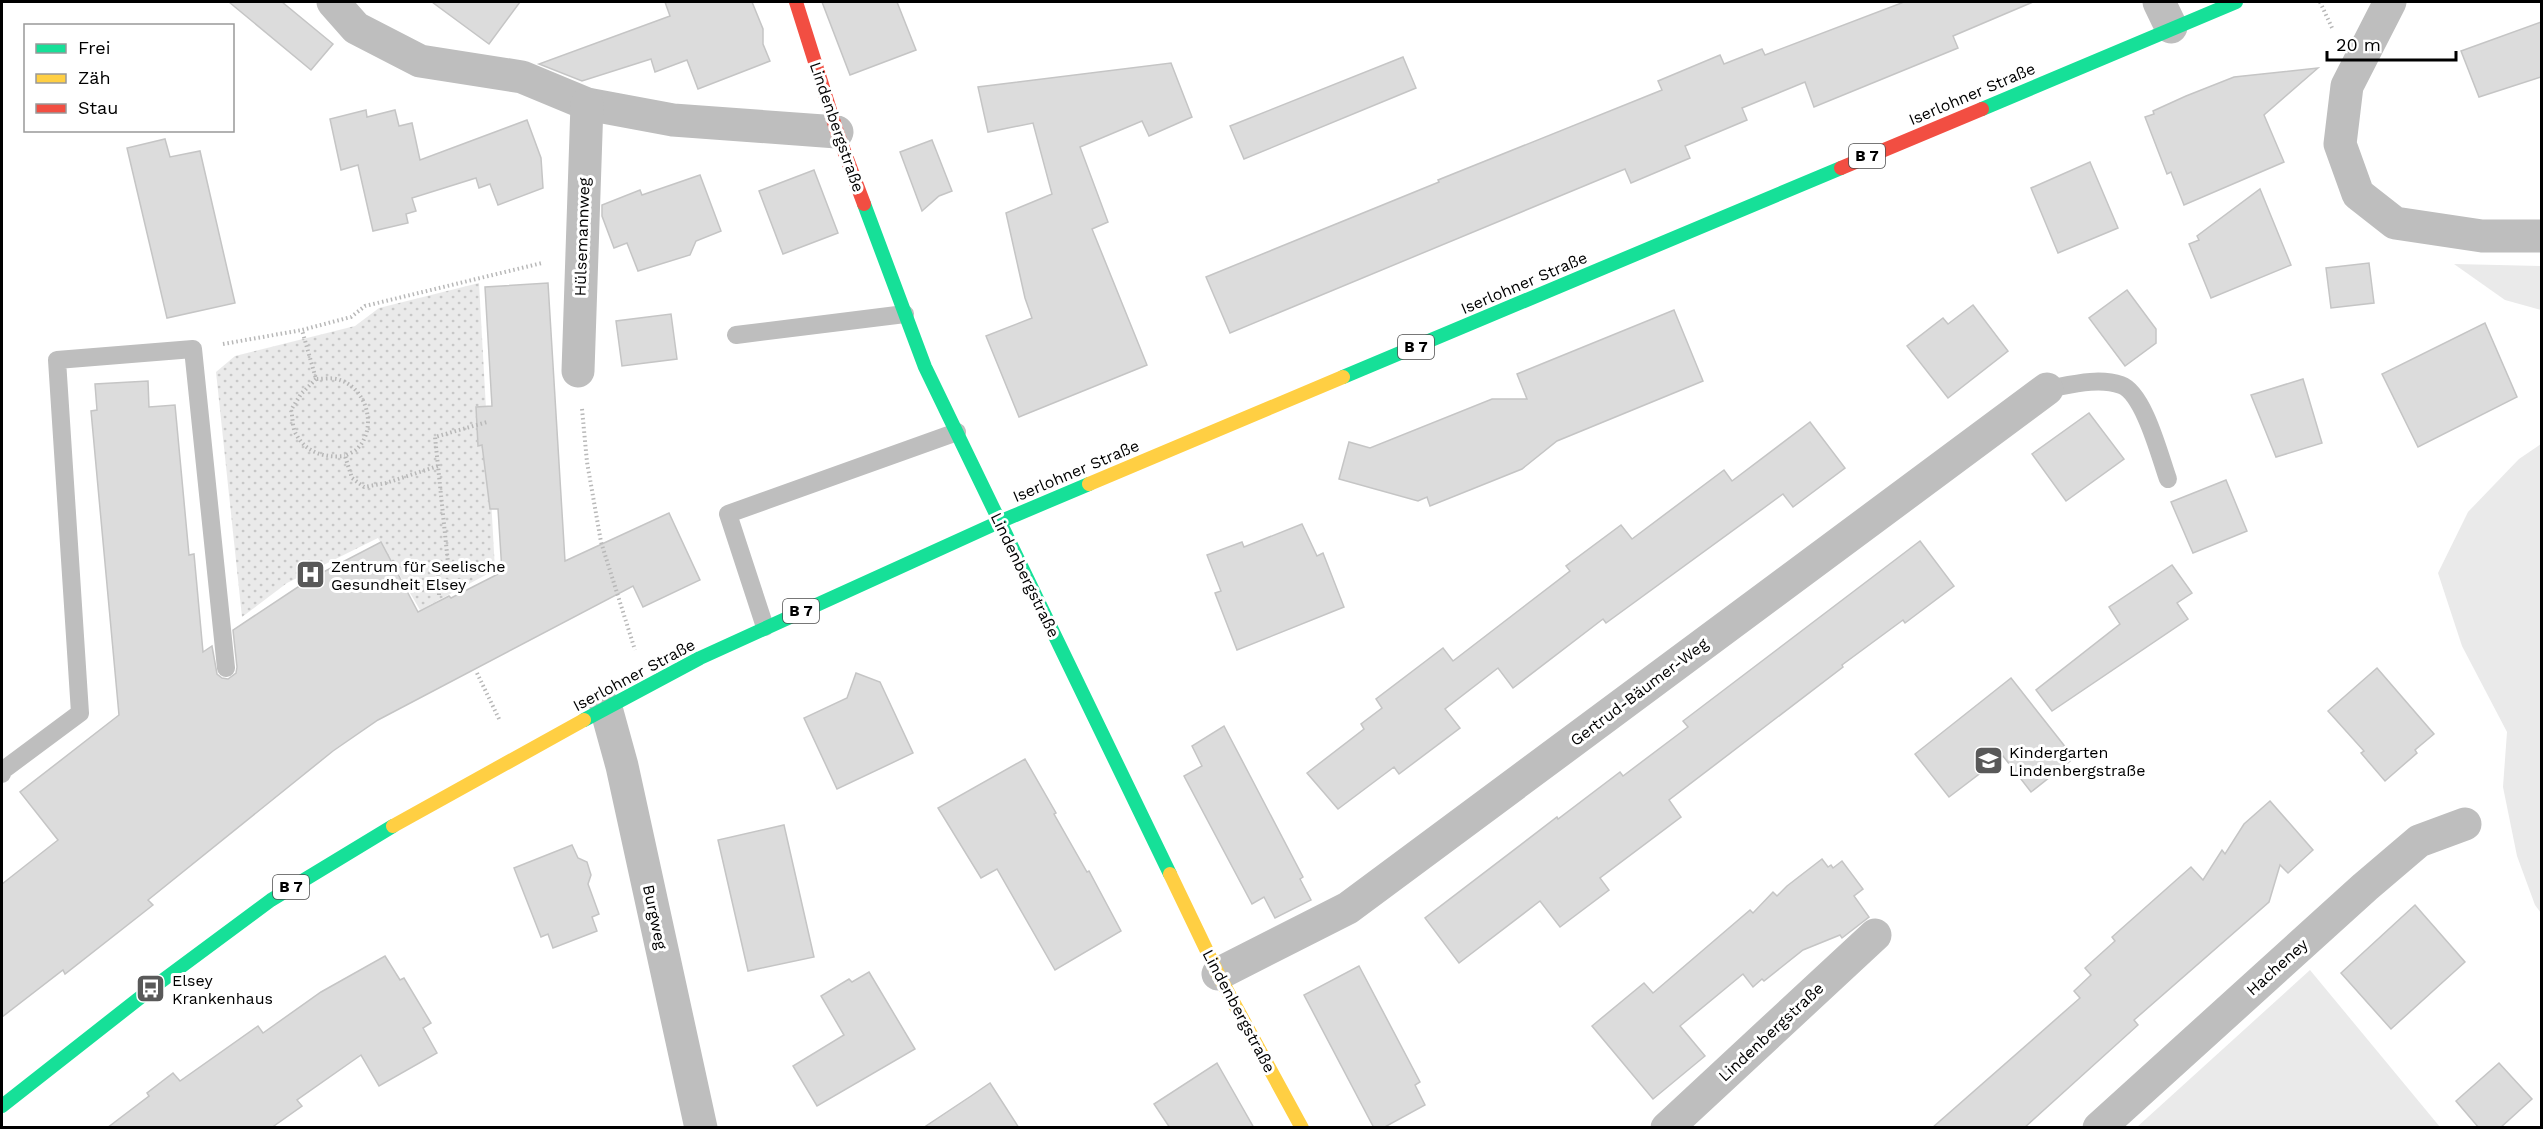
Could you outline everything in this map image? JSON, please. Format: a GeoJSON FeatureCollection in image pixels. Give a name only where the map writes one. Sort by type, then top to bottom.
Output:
{"type":"FeatureCollection","features":[{"type":"Feature","properties":{"kind":"main road","name":"Lindenbergstraße"},"geometry":{"type":"LineString","coordinates":[[796,2],[837,132],[925,367],[1218,974],[1302,1128]]}},
{"type":"Feature","properties":{"kind":"main road","name":"Iserlohner Straße"},"geometry":{"type":"LineString","coordinates":[[2,1106],[151,989],[271,900],[342,855],[650,683],[765,627],[999,522],[2165,14],[2236,2]]}},
{"type":"Feature","properties":{"kind":"street"},"geometry":{"type":"LineString","coordinates":[[333,2],[356,28],[420,61],[522,77],[587,104],[673,120],[837,132]]}},
{"type":"Feature","properties":{"kind":"street"},"geometry":{"type":"LineString","coordinates":[[2390,2],[2347,86],[2340,144],[2358,194],[2396,223],[2482,236],[2541,236]]}},
{"type":"Feature","properties":{"kind":"street","name":"Hülsemannweg"},"geometry":{"type":"LineString","coordinates":[[578,371],[587,104]]}},
{"type":"Feature","properties":{"kind":"street","name":"Gertrud-Bäumer-Weg"},"geometry":{"type":"LineString","coordinates":[[1218,974],[1348,908],[2047,389]]}},
{"type":"Feature","properties":{"kind":"street","name":"Burgweg"},"geometry":{"type":"LineString","coordinates":[[606,708],[622,766],[701,1128]]}},
{"type":"Feature","properties":{"kind":"street","name":"Hacheney"},"geometry":{"type":"LineString","coordinates":[[2099,1128],[2365,887],[2419,841],[2465,824]]}},
{"type":"Feature","properties":{"kind":"street","name":"Lindenbergstraße"},"geometry":{"type":"LineString","coordinates":[[1667,1128],[1875,935]]}},
{"type":"Feature","properties":{"kind":"lane"},"geometry":{"type":"LineString","coordinates":[[736,335],[905,314]]}},
{"type":"Feature","properties":{"kind":"lane"},"geometry":{"type":"LineString","coordinates":[[2,774],[80,714],[57,360],[193,349],[226,668]]}},
{"type":"Feature","properties":{"kind":"lane"},"geometry":{"type":"LineString","coordinates":[[2047,389],[2094,381],[2123,385],[2140,402],[2168,480]]}},
{"type":"Feature","properties":{"kind":"lane"},"geometry":{"type":"LineString","coordinates":[[765,627],[728,514],[957,432]]}},
{"type":"Feature","properties":{"kind":"path"},"geometry":{"type":"LineString","coordinates":[[2320,2],[2331,26]]}},
{"type":"Feature","properties":{"kind":"path"},"geometry":{"type":"LineString","coordinates":[[193,349],[302,330],[351,317],[365,306],[581,254]]}},
{"type":"Feature","properties":{"kind":"path"},"geometry":{"type":"LineString","coordinates":[[302,330],[316,379]]}},
{"type":"Feature","properties":{"kind":"path"},"geometry":{"type":"LineString","coordinates":[[578,371],[587,462],[601,542],[633,645],[650,683]]}},
{"type":"Feature","properties":{"kind":"path"},"geometry":{"type":"LineString","coordinates":[[316,379],[339,379],[356,389],[368,408],[367,433],[357,449],[345,456],[329,458],[310,450],[295,433],[291,410],[301,394],[316,379]]}},
{"type":"Feature","properties":{"kind":"path"},"geometry":{"type":"LineString","coordinates":[[439,595],[438,570],[448,563],[435,437],[487,422]]}},
{"type":"Feature","properties":{"kind":"path"},"geometry":{"type":"LineString","coordinates":[[345,456],[351,478],[364,487],[386,483],[438,466]]}},
{"type":"Feature","properties":{"kind":"path"},"geometry":{"type":"LineString","coordinates":[[477,673],[518,755]]}},
{"type":"Feature","properties":{"kind":"shaded area"},"geometry":{"type":"Polygon","coordinates":[[[2454,264],[2541,266],[2541,310],[2505,300],[2454,264]]]}},
{"type":"Feature","properties":{"kind":"shaded area"},"geometry":{"type":"Polygon","coordinates":[[[479,283],[495,570],[420,610],[378,538],[287,583],[242,617],[216,372],[235,356],[355,326],[379,308],[479,283]]]}},
{"type":"Feature","properties":{"kind":"shaded area"},"geometry":{"type":"Polygon","coordinates":[[[2541,444],[2541,913],[2535,905],[2517,856],[2503,787],[2507,732],[2462,646],[2438,573],[2468,512],[2519,459],[2541,444]]]}},
{"type":"Feature","properties":{"kind":"shaded area"},"geometry":{"type":"Polygon","coordinates":[[[2310,970],[2440,1127],[2137,1127],[2310,970]]]}},
{"type":"Feature","properties":{"kind":"building"},"geometry":{"type":"Polygon","coordinates":[[[229,2],[282,2],[333,44],[311,70],[229,2]]]}},
{"type":"Feature","properties":{"kind":"building"},"geometry":{"type":"Polygon","coordinates":[[[432,2],[520,2],[489,44],[432,2]]]}},
{"type":"Feature","properties":{"kind":"building"},"geometry":{"type":"Polygon","coordinates":[[[665,2],[752,2],[763,29],[763,44],[770,61],[698,89],[687,60],[655,72],[651,59],[582,81],[539,64],[670,16],[665,2]]]}},
{"type":"Feature","properties":{"kind":"building"},"geometry":{"type":"Polygon","coordinates":[[[822,2],[897,2],[916,50],[850,75],[822,2]]]}},
{"type":"Feature","properties":{"kind":"building"},"geometry":{"type":"Polygon","coordinates":[[[1904,2],[2033,2],[1953,36],[1958,48],[1814,107],[1805,82],[1742,108],[1747,120],[1685,146],[1690,158],[1631,183],[1625,169],[1230,333],[1206,277],[1662,90],[1658,81],[1720,55],[1724,64],[1762,49],[1765,55],[1904,2]]]}},
{"type":"Feature","properties":{"kind":"building"},"geometry":{"type":"Polygon","coordinates":[[[2541,22],[2541,77],[2479,97],[2461,51],[2541,22]]]}},
{"type":"Feature","properties":{"kind":"building"},"geometry":{"type":"Polygon","coordinates":[[[1403,57],[1416,88],[1244,159],[1230,126],[1403,57]]]}},
{"type":"Feature","properties":{"kind":"building"},"geometry":{"type":"Polygon","coordinates":[[[1171,63],[1192,117],[1149,136],[1142,121],[1080,147],[1108,222],[1092,229],[1147,365],[1019,417],[986,336],[1032,318],[1025,298],[1006,213],[1052,194],[1033,123],[988,132],[978,87],[1171,63]]]}},
{"type":"Feature","properties":{"kind":"building"},"geometry":{"type":"Polygon","coordinates":[[[2318,68],[2264,115],[2284,162],[2184,205],[2171,172],[2167,174],[2145,117],[2186,96],[2234,77],[2318,68]]]}},
{"type":"Feature","properties":{"kind":"building"},"geometry":{"type":"Polygon","coordinates":[[[366,110],[367,117],[395,110],[399,126],[412,123],[420,160],[527,120],[541,158],[543,188],[498,205],[490,184],[479,188],[476,178],[412,198],[416,211],[406,214],[408,223],[373,231],[358,165],[341,170],[330,119],[366,110]]]}},
{"type":"Feature","properties":{"kind":"building"},"geometry":{"type":"Polygon","coordinates":[[[165,139],[170,157],[200,151],[235,303],[167,318],[127,148],[165,139]]]}},
{"type":"Feature","properties":{"kind":"building"},"geometry":{"type":"Polygon","coordinates":[[[932,140],[952,191],[939,196],[922,211],[900,152],[932,140]]]}},
{"type":"Feature","properties":{"kind":"building"},"geometry":{"type":"Polygon","coordinates":[[[2090,162],[2118,228],[2058,253],[2031,188],[2090,162]]]}},
{"type":"Feature","properties":{"kind":"building"},"geometry":{"type":"Polygon","coordinates":[[[814,170],[838,233],[783,254],[759,191],[814,170]]]}},
{"type":"Feature","properties":{"kind":"building"},"geometry":{"type":"Polygon","coordinates":[[[700,175],[721,231],[696,241],[690,255],[638,271],[627,243],[614,248],[602,216],[602,205],[640,190],[642,195],[700,175]]]}},
{"type":"Feature","properties":{"kind":"building"},"geometry":{"type":"Polygon","coordinates":[[[2260,189],[2291,265],[2211,298],[2189,244],[2199,240],[2197,236],[2260,189]]]}},
{"type":"Feature","properties":{"kind":"building"},"geometry":{"type":"Polygon","coordinates":[[[2369,263],[2374,303],[2331,308],[2326,268],[2369,263]]]}},
{"type":"Feature","properties":{"kind":"building"},"geometry":{"type":"Polygon","coordinates":[[[548,283],[565,561],[669,513],[700,580],[643,607],[633,586],[378,720],[333,751],[148,900],[153,905],[65,974],[63,970],[2,1017],[2,884],[58,840],[20,792],[119,715],[91,411],[97,410],[95,384],[148,381],[149,407],[175,405],[189,555],[194,554],[203,652],[212,646],[217,674],[228,679],[236,673],[237,667],[233,630],[310,579],[381,542],[418,612],[502,572],[498,509],[490,509],[482,445],[478,446],[476,407],[492,406],[485,287],[548,283]]]}},
{"type":"Feature","properties":{"kind":"building"},"geometry":{"type":"Polygon","coordinates":[[[2127,290],[2156,329],[2156,343],[2125,366],[2089,318],[2127,290]]]}},
{"type":"Feature","properties":{"kind":"building"},"geometry":{"type":"Polygon","coordinates":[[[1973,305],[2008,351],[1948,398],[1907,346],[1943,318],[1948,324],[1973,305]]]}},
{"type":"Feature","properties":{"kind":"building"},"geometry":{"type":"Polygon","coordinates":[[[1674,310],[1703,381],[1557,441],[1522,469],[1430,506],[1427,497],[1418,501],[1339,479],[1349,442],[1370,448],[1492,399],[1527,399],[1517,374],[1674,310]]]}},
{"type":"Feature","properties":{"kind":"building"},"geometry":{"type":"Polygon","coordinates":[[[671,314],[677,359],[622,366],[616,321],[671,314]]]}},
{"type":"Feature","properties":{"kind":"building"},"geometry":{"type":"Polygon","coordinates":[[[2485,323],[2517,397],[2418,447],[2382,374],[2485,323]]]}},
{"type":"Feature","properties":{"kind":"building"},"geometry":{"type":"Polygon","coordinates":[[[2303,379],[2322,443],[2276,457],[2251,395],[2303,379]]]}},
{"type":"Feature","properties":{"kind":"building"},"geometry":{"type":"Polygon","coordinates":[[[2089,413],[2124,459],[2066,501],[2032,454],[2089,413]]]}},
{"type":"Feature","properties":{"kind":"building"},"geometry":{"type":"Polygon","coordinates":[[[1810,422],[1845,468],[1793,507],[1783,494],[1606,623],[1603,619],[1513,688],[1498,668],[1445,709],[1460,728],[1399,774],[1394,767],[1338,809],[1307,773],[1364,729],[1361,724],[1382,708],[1376,699],[1443,648],[1453,661],[1570,571],[1566,566],[1621,525],[1632,539],[1724,470],[1732,481],[1810,422]]]}},
{"type":"Feature","properties":{"kind":"building"},"geometry":{"type":"Polygon","coordinates":[[[2226,480],[2247,531],[2193,553],[2171,502],[2226,480]]]}},
{"type":"Feature","properties":{"kind":"building"},"geometry":{"type":"Polygon","coordinates":[[[1302,524],[1317,556],[1323,553],[1344,607],[1237,650],[1215,593],[1221,591],[1207,555],[1242,542],[1244,547],[1302,524]]]}},
{"type":"Feature","properties":{"kind":"building"},"geometry":{"type":"Polygon","coordinates":[[[1920,541],[1954,586],[1905,623],[1903,620],[1842,665],[1843,667],[1669,800],[1681,817],[1600,878],[1609,890],[1560,927],[1540,901],[1459,963],[1425,918],[1557,817],[1558,819],[1620,772],[1623,776],[1688,727],[1683,721],[1920,541]]]}},
{"type":"Feature","properties":{"kind":"building"},"geometry":{"type":"Polygon","coordinates":[[[2172,565],[2192,593],[2177,603],[2188,619],[2052,711],[2036,690],[2120,624],[2109,607],[2172,565]]]}},
{"type":"Feature","properties":{"kind":"building"},"geometry":{"type":"Polygon","coordinates":[[[2377,668],[2434,734],[2415,750],[2417,753],[2385,781],[2361,753],[2364,751],[2328,711],[2377,668]]]}},
{"type":"Feature","properties":{"kind":"building"},"geometry":{"type":"Polygon","coordinates":[[[856,673],[880,682],[913,753],[837,789],[804,718],[847,698],[856,673]]]}},
{"type":"Feature","properties":{"kind":"building"},"geometry":{"type":"Polygon","coordinates":[[[2011,678],[2074,758],[2031,792],[2003,756],[1949,797],[1915,754],[2011,678]]]}},
{"type":"Feature","properties":{"kind":"building"},"geometry":{"type":"Polygon","coordinates":[[[1224,726],[1303,877],[1300,879],[1311,900],[1275,918],[1264,897],[1252,904],[1184,776],[1202,766],[1192,746],[1224,726]]]}},
{"type":"Feature","properties":{"kind":"building"},"geometry":{"type":"Polygon","coordinates":[[[1025,759],[1121,931],[1055,970],[997,869],[981,878],[938,808],[1025,759]]]}},
{"type":"Feature","properties":{"kind":"building"},"geometry":{"type":"Polygon","coordinates":[[[2270,801],[2313,850],[2288,873],[2280,865],[2269,902],[2134,1020],[2138,1025],[2024,1128],[1932,1128],[2080,998],[2074,991],[2091,975],[2085,968],[2115,941],[2112,937],[2191,867],[2203,880],[2222,850],[2225,854],[2244,824],[2270,801]]]}},
{"type":"Feature","properties":{"kind":"building"},"geometry":{"type":"Polygon","coordinates":[[[784,825],[814,957],[748,971],[718,840],[784,825]]]}},
{"type":"Feature","properties":{"kind":"building"},"geometry":{"type":"Polygon","coordinates":[[[572,845],[578,858],[587,862],[591,875],[588,884],[599,914],[592,917],[597,931],[553,948],[548,934],[541,937],[514,868],[572,845]]]}},
{"type":"Feature","properties":{"kind":"building"},"geometry":{"type":"Polygon","coordinates":[[[1822,859],[1828,867],[1831,865],[1833,868],[1842,861],[1863,889],[1854,896],[1869,917],[1842,938],[1840,935],[1803,950],[1753,987],[1743,974],[1680,1026],[1705,1056],[1653,1099],[1592,1026],[1644,983],[1653,993],[1750,910],[1753,913],[1773,892],[1777,896],[1822,859]]]}},
{"type":"Feature","properties":{"kind":"building"},"geometry":{"type":"Polygon","coordinates":[[[2415,905],[2465,962],[2391,1029],[2341,973],[2415,905]]]}},
{"type":"Feature","properties":{"kind":"building"},"geometry":{"type":"Polygon","coordinates":[[[385,956],[400,980],[404,978],[431,1023],[423,1028],[437,1053],[379,1086],[361,1055],[297,1100],[302,1106],[271,1128],[107,1128],[149,1096],[147,1093],[173,1073],[180,1081],[258,1026],[263,1033],[321,992],[385,956]]]}},
{"type":"Feature","properties":{"kind":"building"},"geometry":{"type":"Polygon","coordinates":[[[1359,966],[1420,1082],[1415,1085],[1425,1105],[1383,1128],[1374,1128],[1304,995],[1359,966]]]}},
{"type":"Feature","properties":{"kind":"building"},"geometry":{"type":"Polygon","coordinates":[[[869,972],[915,1049],[817,1106],[793,1066],[844,1035],[821,996],[849,979],[852,982],[869,972]]]}},
{"type":"Feature","properties":{"kind":"building"},"geometry":{"type":"Polygon","coordinates":[[[1217,1063],[1254,1128],[1170,1128],[1154,1104],[1217,1063]]]}},
{"type":"Feature","properties":{"kind":"building"},"geometry":{"type":"Polygon","coordinates":[[[2499,1063],[2532,1099],[2500,1128],[2479,1128],[2456,1101],[2499,1063]]]}},
{"type":"Feature","properties":{"kind":"building"},"geometry":{"type":"Polygon","coordinates":[[[990,1083],[1019,1128],[923,1128],[971,1096],[990,1083]]]}},
{"type":"Feature","properties":{"kind":"traffic: fast"},"geometry":{"type":"LineString","coordinates":[[1982,109],[2236,2]]}},
{"type":"Feature","properties":{"kind":"traffic: fast"},"geometry":{"type":"LineString","coordinates":[[1343,377],[1841,168]]}},
{"type":"Feature","properties":{"kind":"traffic: fast"},"geometry":{"type":"LineString","coordinates":[[864,204],[925,367],[1170,874]]}},
{"type":"Feature","properties":{"kind":"traffic: fast"},"geometry":{"type":"LineString","coordinates":[[584,720],[700,658],[999,522],[1089,484]]}},
{"type":"Feature","properties":{"kind":"traffic: fast"},"geometry":{"type":"LineString","coordinates":[[2,1106],[151,989],[271,900],[393,826]]}},
{"type":"Feature","properties":{"kind":"traffic: slow"},"geometry":{"type":"LineString","coordinates":[[1089,484],[1343,377]]}},
{"type":"Feature","properties":{"kind":"traffic: slow"},"geometry":{"type":"LineString","coordinates":[[393,826],[584,720]]}},
{"type":"Feature","properties":{"kind":"traffic: slow"},"geometry":{"type":"LineString","coordinates":[[1170,874],[1218,974],[1302,1128]]}},
{"type":"Feature","properties":{"kind":"traffic: jam"},"geometry":{"type":"LineString","coordinates":[[796,2],[837,132],[864,204]]}},
{"type":"Feature","properties":{"kind":"traffic: jam"},"geometry":{"type":"LineString","coordinates":[[1841,168],[1982,109]]}},
{"type":"Feature","properties":{"kind":"place","name":"Zentrum für Seelische Gesundheit Elsey"},"geometry":{"type":"Point","coordinates":[310,575]}},
{"type":"Feature","properties":{"kind":"place","name":"Kindergarten Lindenbergstraße"},"geometry":{"type":"Point","coordinates":[1988,761]}},
{"type":"Feature","properties":{"kind":"place","name":"Elsey Krankenhaus"},"geometry":{"type":"Point","coordinates":[151,989]}}]}
